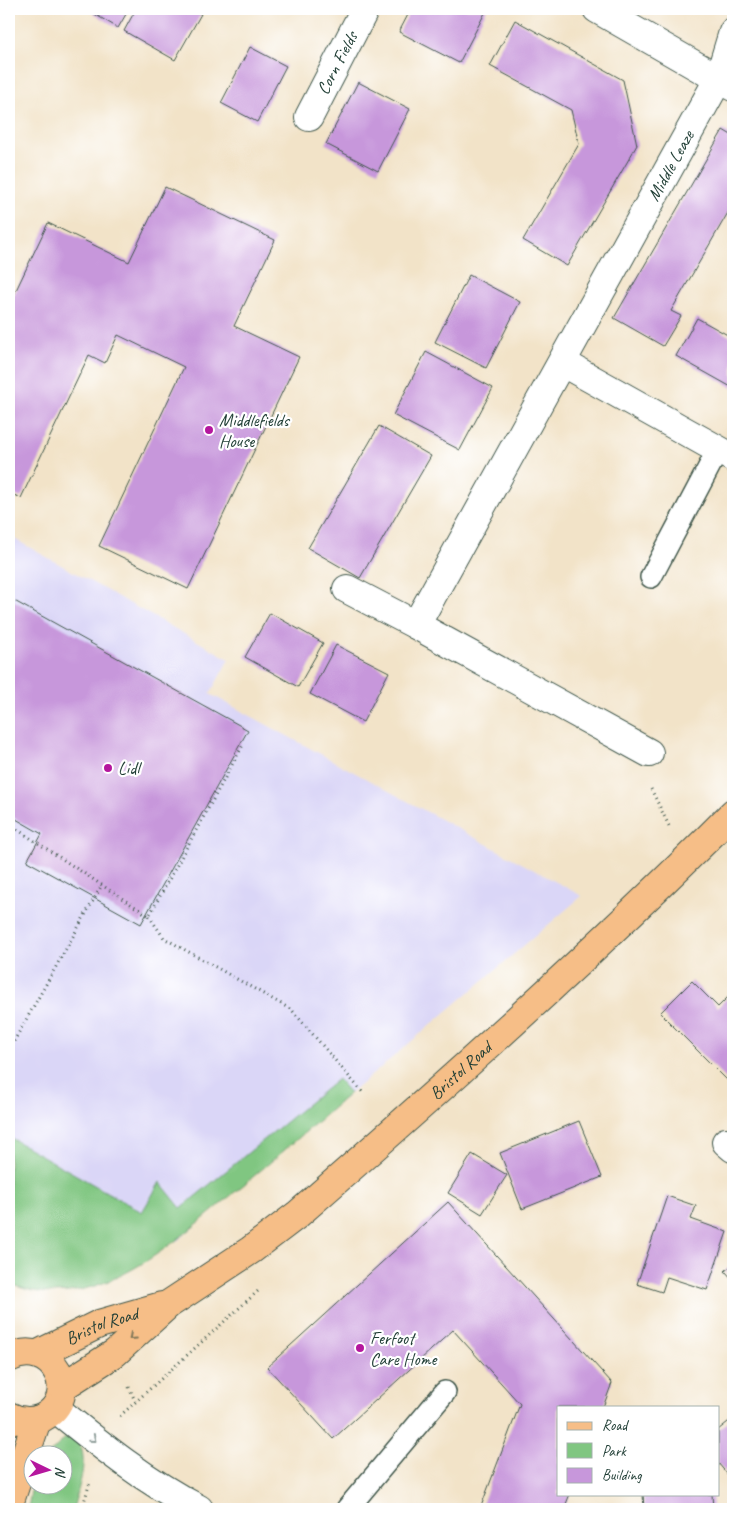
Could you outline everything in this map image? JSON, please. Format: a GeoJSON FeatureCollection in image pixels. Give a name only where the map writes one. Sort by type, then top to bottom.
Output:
{"type":"FeatureCollection","features":[{"type":"Feature","properties":{"kind":"main road","name":"Bristol Road"},"geometry":{"type":"LineString","coordinates":[[52,1405],[115,1353],[168,1304],[250,1250],[311,1203],[582,959],[660,886],[733,813]]}},
{"type":"Feature","properties":{"kind":"main road","name":"Bristol Road"},"geometry":{"type":"LineString","coordinates":[[38,1354],[99,1324],[168,1304]]}},
{"type":"Feature","properties":{"kind":"main road"},"geometry":{"type":"LineString","coordinates":[[9,1358],[27,1352],[38,1354],[48,1359],[55,1367],[52,1405],[9,1504]]}},
{"type":"Feature","properties":{"kind":"main road"},"geometry":{"type":"LineString","coordinates":[[9,1416],[27,1422],[52,1405]]}},
{"type":"Feature","properties":{"kind":"street","name":"Corn Fields"},"geometry":{"type":"LineString","coordinates":[[309,117],[365,9]]}},
{"type":"Feature","properties":{"kind":"street"},"geometry":{"type":"LineString","coordinates":[[597,9],[726,83]]}},
{"type":"Feature","properties":{"kind":"street","name":"Middle Leaze"},"geometry":{"type":"LineString","coordinates":[[416,625],[600,294],[726,83],[733,32]]}},
{"type":"Feature","properties":{"kind":"street"},"geometry":{"type":"LineString","coordinates":[[563,363],[726,454]]}},
{"type":"Feature","properties":{"kind":"street"},"geometry":{"type":"LineString","coordinates":[[346,589],[416,625],[648,754]]}},
{"type":"Feature","properties":{"kind":"street"},"geometry":{"type":"LineString","coordinates":[[52,1405],[132,1470],[156,1486],[199,1509]]}},
{"type":"Feature","properties":{"kind":"lane"},"geometry":{"type":"LineString","coordinates":[[652,577],[726,454]]}},
{"type":"Feature","properties":{"kind":"lane"},"geometry":{"type":"LineString","coordinates":[[347,1509],[445,1392]]}},
{"type":"Feature","properties":{"kind":"path"},"geometry":{"type":"LineString","coordinates":[[149,916],[243,745]]}},
{"type":"Feature","properties":{"kind":"path"},"geometry":{"type":"LineString","coordinates":[[648,754],[664,765],[651,790],[672,831]]}},
{"type":"Feature","properties":{"kind":"path"},"geometry":{"type":"LineString","coordinates":[[9,824],[149,916],[164,938],[292,1010],[364,1094]]}},
{"type":"Feature","properties":{"kind":"path"},"geometry":{"type":"LineString","coordinates":[[9,1050],[102,885]]}},
{"type":"Feature","properties":{"kind":"path"},"geometry":{"type":"LineString","coordinates":[[82,1509],[101,1445],[112,1425],[125,1410],[263,1287]]}},
{"type":"Feature","properties":{"kind":"shaded area"},"geometry":{"type":"Polygon","coordinates":[[[9,536],[229,659],[210,694],[582,896],[177,1241],[9,1163],[9,536]]]}},
{"type":"Feature","properties":{"kind":"green space"},"geometry":{"type":"Polygon","coordinates":[[[338,1079],[350,1093],[191,1229],[163,1250],[134,1268],[104,1283],[72,1291],[41,1292],[9,1283],[9,1137],[142,1212],[160,1182],[181,1208],[338,1079]]]}},
{"type":"Feature","properties":{"kind":"green space"},"geometry":{"type":"Polygon","coordinates":[[[65,1438],[75,1438],[83,1453],[82,1472],[73,1509],[28,1509],[30,1496],[72,1496],[72,1446],[57,1446],[65,1438]]]}},
{"type":"Feature","properties":{"kind":"building"},"geometry":{"type":"Polygon","coordinates":[[[86,9],[129,9],[118,28],[86,9]]]}},
{"type":"Feature","properties":{"kind":"building"},"geometry":{"type":"Polygon","coordinates":[[[136,9],[191,9],[201,14],[175,60],[124,31],[136,9]]]}},
{"type":"Feature","properties":{"kind":"building"},"geometry":{"type":"Polygon","coordinates":[[[411,9],[487,9],[459,63],[399,32],[411,9]]]}},
{"type":"Feature","properties":{"kind":"building"},"geometry":{"type":"Polygon","coordinates":[[[515,20],[623,80],[637,145],[567,266],[523,240],[579,144],[571,110],[490,66],[515,20]]]}},
{"type":"Feature","properties":{"kind":"building"},"geometry":{"type":"Polygon","coordinates":[[[250,47],[286,66],[257,122],[221,103],[250,47]]]}},
{"type":"Feature","properties":{"kind":"building"},"geometry":{"type":"Polygon","coordinates":[[[358,82],[410,109],[378,171],[326,144],[358,82]]]}},
{"type":"Feature","properties":{"kind":"building"},"geometry":{"type":"Polygon","coordinates":[[[723,130],[733,136],[733,204],[671,311],[681,316],[663,346],[614,318],[723,130]]]}},
{"type":"Feature","properties":{"kind":"building","name":"Middlefields House"},"geometry":{"type":"Polygon","coordinates":[[[165,187],[275,240],[234,326],[299,357],[188,589],[99,546],[184,367],[118,335],[105,363],[89,355],[21,498],[9,493],[9,305],[48,223],[129,262],[165,187]]]}},
{"type":"Feature","properties":{"kind":"building"},"geometry":{"type":"Polygon","coordinates":[[[469,275],[520,302],[486,368],[435,342],[469,275]]]}},
{"type":"Feature","properties":{"kind":"building"},"geometry":{"type":"Polygon","coordinates":[[[697,318],[733,338],[733,388],[676,356],[697,318]]]}},
{"type":"Feature","properties":{"kind":"building"},"geometry":{"type":"Polygon","coordinates":[[[426,352],[493,388],[460,450],[393,415],[426,352]]]}},
{"type":"Feature","properties":{"kind":"building"},"geometry":{"type":"Polygon","coordinates":[[[379,426],[431,456],[360,578],[308,548],[379,426]]]}},
{"type":"Feature","properties":{"kind":"building","name":"Lidl"},"geometry":{"type":"Polygon","coordinates":[[[9,598],[248,730],[141,924],[27,861],[42,834],[9,815],[9,598]]]}},
{"type":"Feature","properties":{"kind":"building"},"geometry":{"type":"Polygon","coordinates":[[[270,613],[323,643],[298,687],[245,657],[270,613]]]}},
{"type":"Feature","properties":{"kind":"building"},"geometry":{"type":"Polygon","coordinates":[[[336,645],[389,672],[363,722],[310,694],[336,645]]]}},
{"type":"Feature","properties":{"kind":"building"},"geometry":{"type":"Polygon","coordinates":[[[692,981],[718,1007],[733,992],[733,1086],[660,1013],[692,981]]]}},
{"type":"Feature","properties":{"kind":"building"},"geometry":{"type":"Polygon","coordinates":[[[579,1121],[602,1177],[522,1209],[500,1153],[579,1121]]]}},
{"type":"Feature","properties":{"kind":"building"},"geometry":{"type":"Polygon","coordinates":[[[472,1154],[507,1175],[482,1214],[448,1193],[472,1154]]]}},
{"type":"Feature","properties":{"kind":"building"},"geometry":{"type":"Polygon","coordinates":[[[667,1196],[696,1206],[691,1219],[727,1232],[707,1290],[667,1277],[662,1292],[637,1284],[667,1196]]]}},
{"type":"Feature","properties":{"kind":"building","name":"Ferfoot Care Home"},"geometry":{"type":"Polygon","coordinates":[[[448,1202],[612,1383],[603,1406],[557,1406],[557,1496],[569,1496],[564,1509],[480,1509],[520,1404],[453,1330],[333,1439],[267,1367],[448,1202]]]}},
{"type":"Feature","properties":{"kind":"building"},"geometry":{"type":"Polygon","coordinates":[[[733,1264],[733,1280],[725,1271],[733,1264]]]}},
{"type":"Feature","properties":{"kind":"building"},"geometry":{"type":"Polygon","coordinates":[[[733,1418],[733,1481],[720,1465],[720,1428],[733,1418]]]}},
{"type":"Feature","properties":{"kind":"building"},"geometry":{"type":"Polygon","coordinates":[[[643,1496],[712,1496],[713,1509],[644,1509],[643,1496]]]}},
{"type":"Feature","properties":{"kind":"place","name":"Middlefields House"},"geometry":{"type":"Point","coordinates":[209,430]}},
{"type":"Feature","properties":{"kind":"place","name":"Lidl"},"geometry":{"type":"Point","coordinates":[108,768]}},
{"type":"Feature","properties":{"kind":"place","name":"Ferfoot Care Home"},"geometry":{"type":"Point","coordinates":[360,1348]}}]}
